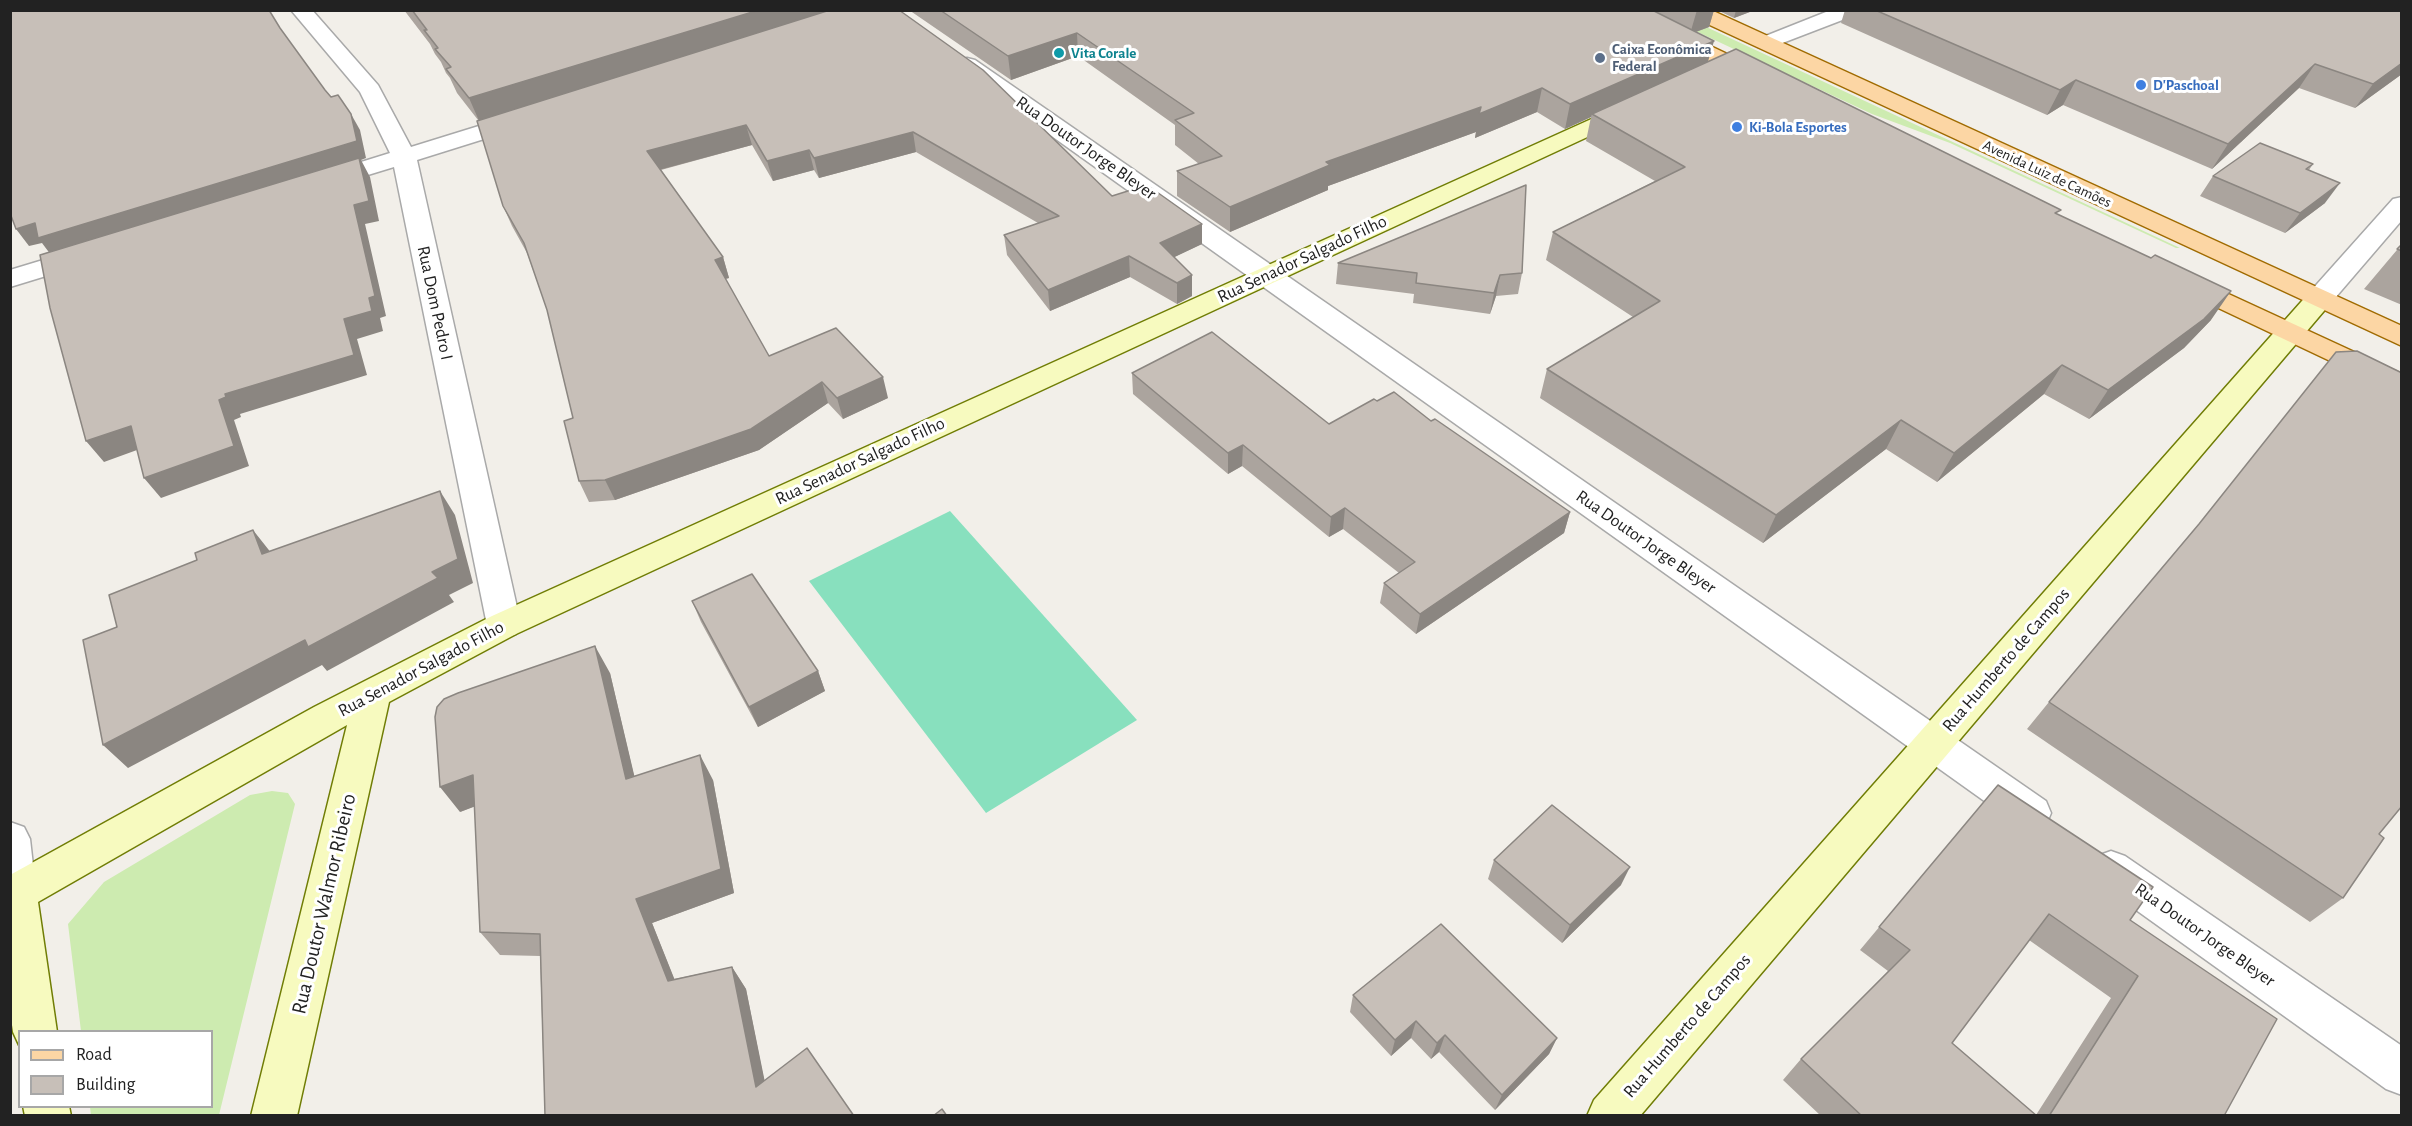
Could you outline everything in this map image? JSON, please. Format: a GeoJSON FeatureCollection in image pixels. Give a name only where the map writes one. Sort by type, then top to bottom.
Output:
{"type":"FeatureCollection","features":[{"type":"Feature","properties":{"kind":"main road"},"geometry":{"type":"LineString","coordinates":[[1618,10],[1778,87]]}},
{"type":"Feature","properties":{"kind":"main road","name":"Avenida Luiz de Camões"},"geometry":{"type":"LineString","coordinates":[[1693,10],[2402,337]]}},
{"type":"Feature","properties":{"kind":"main road"},"geometry":{"type":"LineString","coordinates":[[2164,272],[2402,386]]}},
{"type":"Feature","properties":{"kind":"street","name":"Rua Dom Pedro I"},"geometry":{"type":"LineString","coordinates":[[301,10],[370,90],[404,157],[504,625]]}},
{"type":"Feature","properties":{"kind":"street"},"geometry":{"type":"LineString","coordinates":[[1765,44],[1851,10]]}},
{"type":"Feature","properties":{"kind":"street","name":"Rua Doutor Jorge Bleyer"},"geometry":{"type":"LineString","coordinates":[[939,44],[2061,834]]}},
{"type":"Feature","properties":{"kind":"street"},"geometry":{"type":"LineString","coordinates":[[1702,76],[1729,63]]}},
{"type":"Feature","properties":{"kind":"street","name":"Rua Senador Salgado Filho"},"geometry":{"type":"LineString","coordinates":[[13,894],[374,693],[504,625],[1650,100]]}},
{"type":"Feature","properties":{"kind":"street"},"geometry":{"type":"LineString","coordinates":[[302,188],[541,114]]}},
{"type":"Feature","properties":{"kind":"street","name":"Rua Humberto de Campos"},"geometry":{"type":"LineString","coordinates":[[1610,1116],[2402,204]]}},
{"type":"Feature","properties":{"kind":"street"},"geometry":{"type":"LineString","coordinates":[[10,279],[112,248]]}},
{"type":"Feature","properties":{"kind":"street","name":"Rua Doutor Walmor Ribeiro"},"geometry":{"type":"LineString","coordinates":[[274,1116],[374,693]]}},
{"type":"Feature","properties":{"kind":"street"},"geometry":{"type":"LineString","coordinates":[[10,839],[13,894],[35,1030]]}},
{"type":"Feature","properties":{"kind":"street","name":"Rua Doutor Jorge Bleyer"},"geometry":{"type":"LineString","coordinates":[[2090,854],[2402,1073]]}},
{"type":"Feature","properties":{"kind":"green space"},"geometry":{"type":"Polygon","coordinates":[[[1653,11],[1672,11],[2180,248],[1950,143],[1872,114],[1653,11]]]}},
{"type":"Feature","properties":{"kind":"green space"},"geometry":{"type":"Polygon","coordinates":[[[950,511],[1137,720],[986,813],[809,581],[950,511]]]}},
{"type":"Feature","properties":{"kind":"green space"},"geometry":{"type":"Polygon","coordinates":[[[272,791],[288,793],[295,804],[219,1115],[91,1115],[90,1108],[213,1108],[213,1030],[81,1030],[68,924],[104,882],[250,795],[272,791]]]}},
{"type":"Feature","properties":{"kind":"building"},"geometry":{"type":"Polygon","coordinates":[[[10,10],[269,10],[325,90],[331,97],[338,95],[351,114],[357,141],[38,238],[35,223],[16,229],[10,213],[10,10]]]}},
{"type":"Feature","properties":{"kind":"building"},"geometry":{"type":"Polygon","coordinates":[[[412,10],[759,10],[469,98],[446,69],[451,67],[435,49],[438,48],[412,10]]]}},
{"type":"Feature","properties":{"kind":"building"},"geometry":{"type":"Polygon","coordinates":[[[830,10],[899,10],[983,70],[1112,196],[1147,185],[1202,224],[1160,243],[1192,275],[1177,283],[1129,256],[1048,290],[1004,235],[1059,216],[913,132],[814,158],[809,150],[767,161],[746,125],[647,151],[723,257],[715,260],[769,356],[836,328],[883,377],[837,398],[822,382],[751,429],[605,480],[579,481],[564,421],[573,418],[547,310],[524,243],[503,206],[477,121],[830,10]]]}},
{"type":"Feature","properties":{"kind":"building"},"geometry":{"type":"Polygon","coordinates":[[[940,10],[1652,10],[1714,41],[1570,104],[1542,88],[1479,114],[1481,107],[1326,162],[1330,165],[1230,207],[1177,171],[1222,156],[1175,120],[1194,113],[1077,33],[1008,56],[940,10]]]}},
{"type":"Feature","properties":{"kind":"building","name":"D'Paschoal"},"geometry":{"type":"Polygon","coordinates":[[[1875,10],[2402,10],[2402,63],[2373,84],[2315,64],[2228,144],[2076,80],[2060,90],[1875,10]]]}},
{"type":"Feature","properties":{"kind":"building"},"geometry":{"type":"Polygon","coordinates":[[[1736,49],[2061,210],[2055,213],[2151,258],[2155,255],[2231,291],[2204,319],[2108,390],[2062,365],[1954,453],[1901,420],[1776,515],[1547,369],[1660,301],[1553,232],[1685,167],[1592,114],[1736,49]]]}},
{"type":"Feature","properties":{"kind":"building"},"geometry":{"type":"Polygon","coordinates":[[[2260,143],[2313,164],[2306,169],[2340,183],[2300,213],[2213,176],[2260,143]]]}},
{"type":"Feature","properties":{"kind":"building"},"geometry":{"type":"Polygon","coordinates":[[[359,158],[369,201],[354,205],[375,296],[369,298],[372,311],[344,319],[354,355],[225,394],[226,397],[219,400],[234,446],[144,478],[131,426],[86,441],[50,308],[40,255],[359,158]]]}},
{"type":"Feature","properties":{"kind":"building"},"geometry":{"type":"Polygon","coordinates":[[[1526,185],[1522,273],[1500,275],[1494,293],[1416,283],[1417,273],[1338,263],[1526,185]]]}},
{"type":"Feature","properties":{"kind":"building"},"geometry":{"type":"Polygon","coordinates":[[[1212,332],[1329,424],[1374,399],[1377,401],[1394,392],[1431,421],[1435,419],[1570,512],[1420,614],[1384,583],[1415,562],[1345,508],[1331,517],[1243,445],[1228,453],[1132,373],[1212,332]]]}},
{"type":"Feature","properties":{"kind":"building"},"geometry":{"type":"Polygon","coordinates":[[[2357,351],[2402,373],[2402,806],[2379,834],[2384,838],[2343,898],[2049,702],[2199,524],[2336,352],[2357,351]]]}},
{"type":"Feature","properties":{"kind":"building"},"geometry":{"type":"Polygon","coordinates":[[[440,491],[458,559],[432,572],[438,578],[308,647],[305,640],[103,745],[83,640],[117,627],[109,595],[197,560],[195,553],[253,530],[262,554],[440,491]]]}},
{"type":"Feature","properties":{"kind":"building"},"geometry":{"type":"Polygon","coordinates":[[[752,574],[818,671],[749,707],[692,601],[752,574]]]}},
{"type":"Feature","properties":{"kind":"building"},"geometry":{"type":"Polygon","coordinates":[[[595,646],[626,779],[700,755],[721,869],[636,899],[668,981],[732,967],[756,1087],[807,1048],[854,1116],[545,1116],[540,934],[480,932],[473,775],[440,787],[435,717],[437,707],[444,699],[595,646]]]}},
{"type":"Feature","properties":{"kind":"building"},"geometry":{"type":"Polygon","coordinates":[[[1998,785],[2153,887],[2130,920],[2277,1019],[2224,1116],[2049,1116],[2138,976],[2049,914],[1952,1043],[2037,1116],[1862,1116],[1801,1059],[1910,950],[1879,927],[1998,785]]]}},
{"type":"Feature","properties":{"kind":"building"},"geometry":{"type":"Polygon","coordinates":[[[1552,805],[1630,867],[1570,925],[1494,860],[1552,805]]]}},
{"type":"Feature","properties":{"kind":"building"},"geometry":{"type":"Polygon","coordinates":[[[1441,924],[1557,1038],[1502,1095],[1445,1035],[1437,1043],[1416,1021],[1395,1040],[1353,995],[1441,924]]]}},
{"type":"Feature","properties":{"kind":"building"},"geometry":{"type":"Polygon","coordinates":[[[942,1109],[947,1116],[933,1116],[942,1109]]]}},
{"type":"Feature","properties":{"kind":"place","name":"Vita Corale"},"geometry":{"type":"Point","coordinates":[1059,53]}},
{"type":"Feature","properties":{"kind":"place","name":"Caixa Econômica Federal"},"geometry":{"type":"Point","coordinates":[1600,58]}},
{"type":"Feature","properties":{"kind":"place","name":"D'Paschoal"},"geometry":{"type":"Point","coordinates":[2141,85]}},
{"type":"Feature","properties":{"kind":"place","name":"Ki-Bola Esportes"},"geometry":{"type":"Point","coordinates":[1737,127]}}]}
